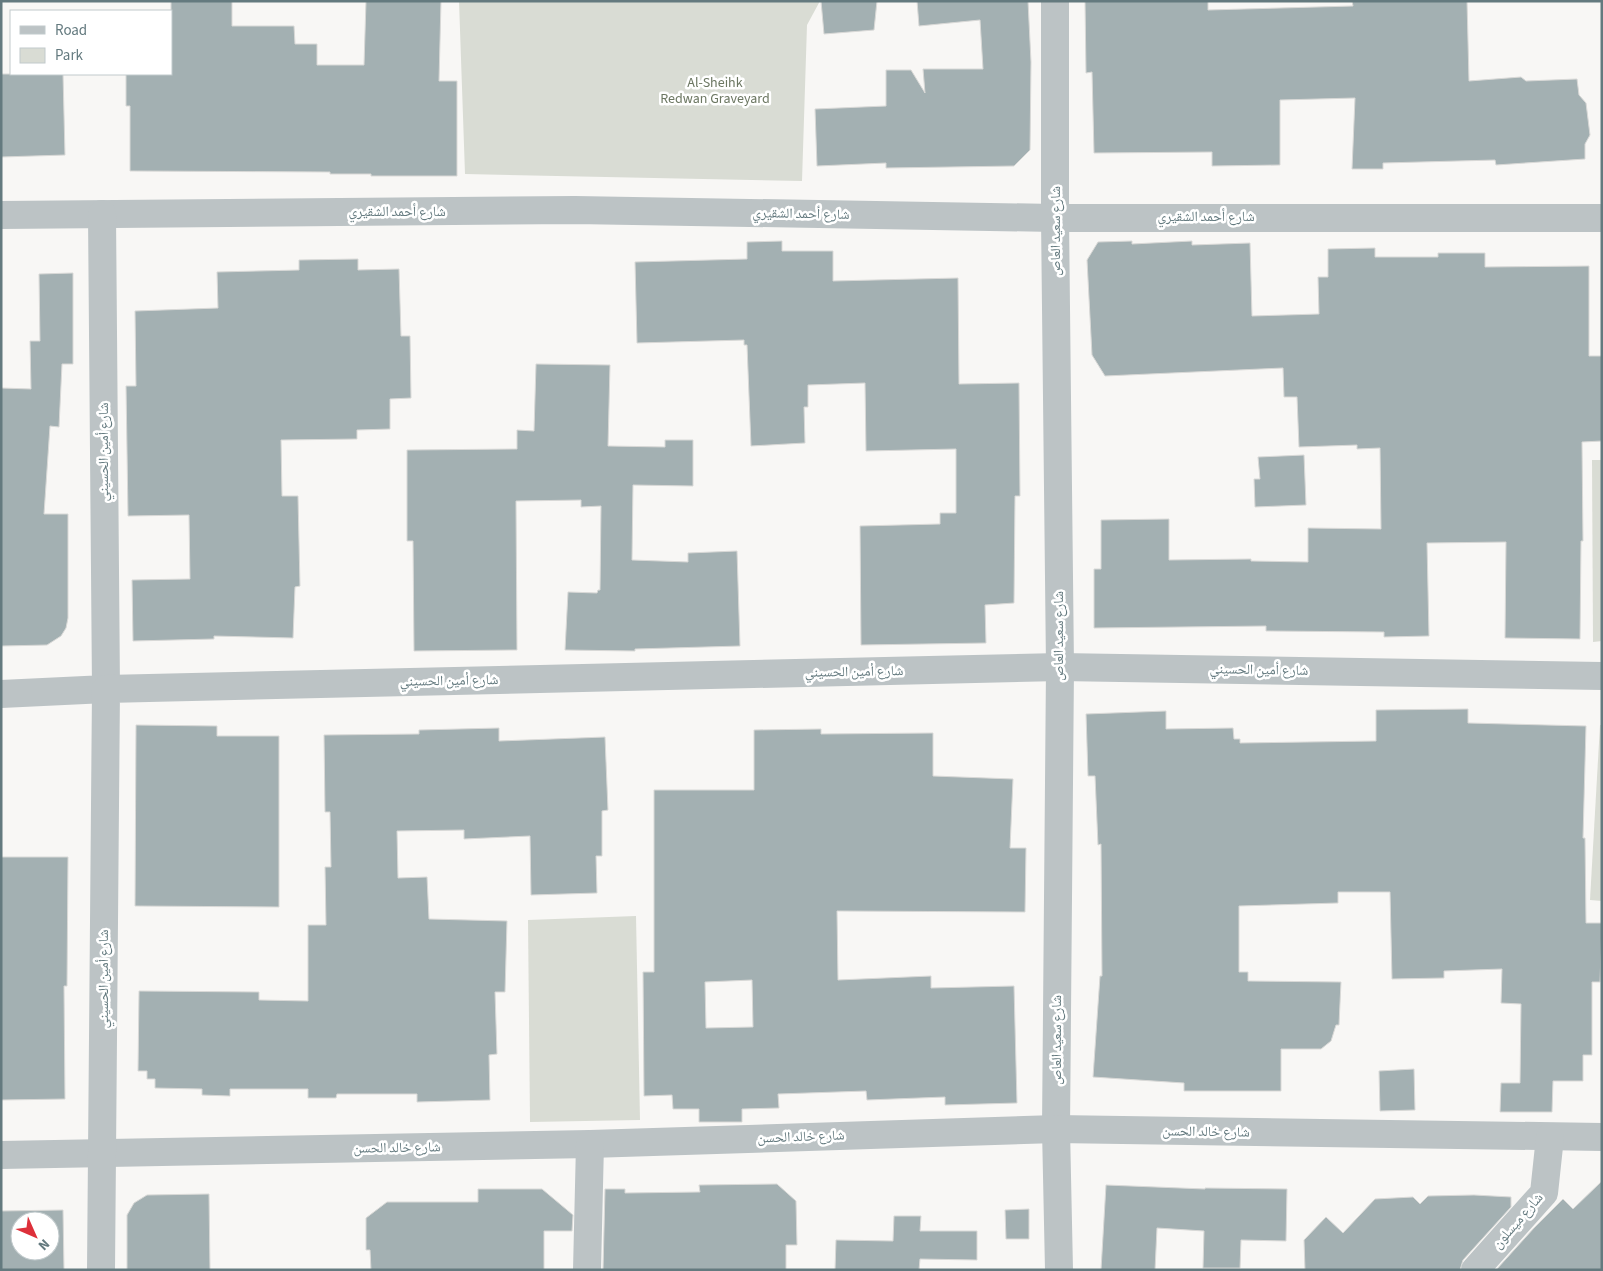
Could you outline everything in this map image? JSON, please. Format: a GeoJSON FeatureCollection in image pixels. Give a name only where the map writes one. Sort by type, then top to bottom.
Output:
{"type":"FeatureCollection","features":[{"type":"Feature","properties":{"kind":"street","name":"شارع سعيد العاص"},"geometry":{"type":"LineString","coordinates":[[1055,1],[1055,218],[1060,667],[1056,1129],[1059,1270]]}},
{"type":"Feature","properties":{"kind":"street","name":"شارع أحمد الشقيري"},"geometry":{"type":"LineString","coordinates":[[1,215],[575,210],[1055,218],[1602,218]]}},
{"type":"Feature","properties":{"kind":"street","name":"شارع أمين الحسيني"},"geometry":{"type":"LineString","coordinates":[[101,1270],[106,689],[102,214]]}},
{"type":"Feature","properties":{"kind":"street","name":"شارع أمين الحسيني"},"geometry":{"type":"LineString","coordinates":[[1,694],[106,689],[1060,667],[1602,676]]}},
{"type":"Feature","properties":{"kind":"street","name":"شارع خالد الحسن"},"geometry":{"type":"LineString","coordinates":[[1,1155],[590,1144],[1056,1129],[1602,1137]]}},
{"type":"Feature","properties":{"kind":"street","name":"شارع ميسلون"},"geometry":{"type":"LineString","coordinates":[[1475,1270],[1544,1193],[1550,1137]]}},
{"type":"Feature","properties":{"kind":"street"},"geometry":{"type":"LineString","coordinates":[[587,1270],[590,1144]]}},
{"type":"Feature","properties":{"kind":"green space","name":"Al-Sheihk Redwan Graveyard"},"geometry":{"type":"Polygon","coordinates":[[[459,1],[820,1],[807,25],[802,181],[465,174],[459,1]]]}},
{"type":"Feature","properties":{"kind":"green space"},"geometry":{"type":"Polygon","coordinates":[[[1592,460],[1602,460],[1602,641],[1593,642],[1592,460]]]}},
{"type":"Feature","properties":{"kind":"green space"},"geometry":{"type":"Polygon","coordinates":[[[1600,725],[1602,725],[1602,901],[1590,900],[1600,725]]]}},
{"type":"Feature","properties":{"kind":"green space"},"geometry":{"type":"Polygon","coordinates":[[[636,916],[640,1120],[530,1122],[528,920],[636,916]]]}},
{"type":"Feature","properties":{"kind":"building"},"geometry":{"type":"Polygon","coordinates":[[[171,1],[232,1],[232,26],[294,26],[295,44],[317,44],[317,65],[364,65],[366,1],[441,1],[439,81],[457,81],[457,176],[371,176],[371,174],[330,174],[330,172],[130,171],[130,106],[126,106],[126,75],[172,75],[171,1]]]}},
{"type":"Feature","properties":{"kind":"building"},"geometry":{"type":"Polygon","coordinates":[[[821,1],[877,1],[874,30],[824,34],[821,1]]]}},
{"type":"Feature","properties":{"kind":"building"},"geometry":{"type":"Polygon","coordinates":[[[917,1],[1028,1],[1031,62],[1030,150],[1014,166],[886,168],[886,163],[817,166],[815,109],[886,106],[886,70],[911,70],[925,93],[923,69],[983,69],[980,20],[919,26],[917,1]]]}},
{"type":"Feature","properties":{"kind":"building"},"geometry":{"type":"Polygon","coordinates":[[[1085,1],[1208,1],[1208,10],[1353,6],[1352,1],[1467,1],[1469,81],[1521,77],[1526,81],[1577,79],[1579,95],[1586,103],[1590,135],[1585,144],[1585,159],[1496,165],[1495,160],[1383,163],[1383,169],[1352,169],[1355,98],[1280,100],[1280,165],[1212,166],[1212,152],[1094,153],[1092,72],[1086,73],[1085,1]]]}},
{"type":"Feature","properties":{"kind":"building"},"geometry":{"type":"Polygon","coordinates":[[[1,74],[63,75],[65,155],[1,157],[1,74]]]}},
{"type":"Feature","properties":{"kind":"building"},"geometry":{"type":"Polygon","coordinates":[[[782,241],[782,251],[833,251],[833,281],[958,278],[959,384],[1019,383],[1020,496],[1015,496],[1014,603],[985,605],[986,643],[861,645],[860,526],[940,524],[940,513],[956,513],[956,449],[866,451],[865,383],[808,385],[808,407],[804,407],[805,443],[751,446],[747,345],[744,345],[744,340],[637,343],[635,262],[747,259],[747,242],[782,241]]]}},
{"type":"Feature","properties":{"kind":"building"},"geometry":{"type":"Polygon","coordinates":[[[1132,241],[1132,244],[1192,241],[1192,245],[1250,243],[1252,316],[1319,314],[1318,277],[1328,277],[1328,249],[1375,248],[1375,257],[1438,257],[1438,253],[1485,253],[1485,267],[1589,266],[1589,356],[1602,356],[1602,441],[1582,442],[1583,541],[1581,541],[1580,639],[1505,638],[1506,542],[1427,543],[1429,636],[1384,637],[1384,632],[1266,631],[1266,626],[1094,628],[1094,569],[1101,569],[1101,520],[1169,519],[1169,560],[1251,559],[1251,561],[1308,562],[1308,528],[1381,529],[1380,448],[1357,449],[1357,445],[1299,447],[1297,397],[1284,397],[1283,368],[1105,376],[1092,355],[1087,260],[1098,242],[1132,241]]]}},
{"type":"Feature","properties":{"kind":"building"},"geometry":{"type":"Polygon","coordinates":[[[358,259],[358,270],[399,269],[401,336],[410,336],[411,398],[390,399],[390,429],[357,430],[357,439],[281,440],[282,496],[298,496],[300,586],[295,587],[293,638],[214,636],[214,639],[133,641],[132,580],[190,579],[189,515],[128,516],[126,386],[136,386],[135,311],[218,308],[217,272],[299,270],[299,260],[358,259]]]}},
{"type":"Feature","properties":{"kind":"building"},"geometry":{"type":"Polygon","coordinates":[[[73,273],[73,364],[62,364],[59,427],[50,426],[44,514],[68,514],[68,618],[66,628],[61,636],[47,645],[1,646],[1,388],[31,389],[30,341],[40,341],[39,274],[73,273]]]}},
{"type":"Feature","properties":{"kind":"building"},"geometry":{"type":"Polygon","coordinates":[[[536,364],[610,365],[608,446],[665,447],[665,440],[693,440],[693,486],[633,485],[632,560],[688,562],[688,553],[737,551],[740,646],[635,649],[635,651],[565,650],[568,592],[597,593],[600,590],[601,506],[581,507],[581,500],[516,501],[517,650],[414,651],[413,541],[407,541],[407,450],[517,449],[517,430],[534,431],[536,364]]]}},
{"type":"Feature","properties":{"kind":"building"},"geometry":{"type":"Polygon","coordinates":[[[1304,455],[1306,505],[1255,507],[1254,479],[1260,479],[1258,457],[1304,455]]]}},
{"type":"Feature","properties":{"kind":"building"},"geometry":{"type":"Polygon","coordinates":[[[1468,709],[1468,723],[1586,726],[1583,838],[1585,838],[1586,923],[1602,923],[1600,982],[1592,982],[1592,1055],[1583,1055],[1583,1081],[1553,1081],[1552,1112],[1500,1112],[1501,1083],[1520,1083],[1521,1004],[1501,1003],[1502,969],[1444,971],[1444,978],[1392,979],[1390,892],[1338,892],[1338,903],[1239,906],[1239,972],[1248,972],[1248,981],[1341,982],[1339,1025],[1336,1025],[1331,1041],[1321,1049],[1281,1049],[1281,1091],[1184,1091],[1184,1083],[1093,1077],[1100,976],[1102,976],[1101,844],[1098,845],[1095,776],[1088,776],[1086,714],[1166,711],[1166,729],[1233,728],[1234,739],[1240,739],[1240,743],[1376,741],[1376,710],[1468,709]]]}},
{"type":"Feature","properties":{"kind":"building"},"geometry":{"type":"Polygon","coordinates":[[[136,725],[217,726],[217,736],[279,736],[279,907],[135,906],[136,725]]]}},
{"type":"Feature","properties":{"kind":"building"},"geometry":{"type":"Polygon","coordinates":[[[499,728],[499,741],[605,737],[608,810],[602,811],[602,856],[596,856],[597,893],[531,895],[530,836],[464,839],[464,830],[397,831],[398,878],[427,877],[429,919],[507,921],[505,992],[495,992],[497,1054],[489,1055],[490,1100],[417,1102],[417,1094],[337,1094],[336,1098],[308,1098],[308,1089],[230,1089],[230,1096],[202,1095],[202,1089],[155,1088],[155,1079],[147,1079],[147,1071],[138,1071],[139,991],[259,992],[259,1000],[308,1001],[308,925],[326,925],[325,867],[331,867],[330,812],[325,812],[324,735],[419,734],[419,730],[499,728]]]}},
{"type":"Feature","properties":{"kind":"building"},"geometry":{"type":"Polygon","coordinates":[[[821,729],[821,734],[933,733],[933,776],[1013,779],[1010,848],[1026,848],[1025,912],[837,911],[838,980],[931,976],[931,988],[1014,986],[1017,1103],[945,1105],[945,1097],[867,1100],[866,1091],[778,1094],[779,1108],[742,1109],[742,1122],[699,1122],[699,1109],[673,1109],[672,1095],[644,1096],[643,972],[654,972],[654,790],[754,790],[754,730],[821,729]],[[752,980],[705,982],[706,1028],[753,1027],[752,980]]]}},
{"type":"Feature","properties":{"kind":"building"},"geometry":{"type":"Polygon","coordinates":[[[1,857],[68,857],[67,986],[64,986],[65,1099],[1,1100],[1,857]]]}},
{"type":"Feature","properties":{"kind":"building"},"geometry":{"type":"Polygon","coordinates":[[[1414,1069],[1415,1110],[1380,1111],[1379,1071],[1414,1069]]]}},
{"type":"Feature","properties":{"kind":"building"},"geometry":{"type":"Polygon","coordinates":[[[1602,1181],[1602,1270],[1496,1270],[1563,1199],[1573,1209],[1602,1181]]]}},
{"type":"Feature","properties":{"kind":"building"},"geometry":{"type":"Polygon","coordinates":[[[777,1184],[796,1201],[797,1245],[786,1245],[786,1270],[603,1270],[605,1189],[625,1189],[625,1193],[700,1192],[699,1185],[777,1184]]]}},
{"type":"Feature","properties":{"kind":"building"},"geometry":{"type":"Polygon","coordinates":[[[1106,1185],[1205,1189],[1287,1189],[1286,1241],[1241,1240],[1240,1268],[1203,1268],[1204,1231],[1157,1228],[1155,1270],[1101,1270],[1106,1185]]]}},
{"type":"Feature","properties":{"kind":"building"},"geometry":{"type":"Polygon","coordinates":[[[478,1189],[542,1189],[573,1215],[572,1231],[544,1231],[544,1270],[371,1270],[370,1250],[366,1250],[366,1218],[387,1202],[478,1202],[478,1189]]]}},
{"type":"Feature","properties":{"kind":"building"},"geometry":{"type":"Polygon","coordinates":[[[209,1194],[210,1270],[127,1270],[127,1215],[134,1203],[147,1195],[209,1194]]]}},
{"type":"Feature","properties":{"kind":"building"},"geometry":{"type":"Polygon","coordinates":[[[1474,1195],[1511,1197],[1511,1207],[1463,1260],[1460,1270],[1305,1270],[1304,1240],[1326,1217],[1343,1233],[1375,1199],[1413,1197],[1420,1204],[1428,1196],[1474,1195]]]}},
{"type":"Feature","properties":{"kind":"building"},"geometry":{"type":"Polygon","coordinates":[[[1029,1209],[1029,1239],[1006,1239],[1005,1210],[1029,1209]]]}},
{"type":"Feature","properties":{"kind":"building"},"geometry":{"type":"Polygon","coordinates":[[[63,1210],[64,1270],[1,1270],[1,1211],[63,1210]]]}},
{"type":"Feature","properties":{"kind":"building"},"geometry":{"type":"Polygon","coordinates":[[[894,1216],[921,1216],[920,1231],[977,1231],[977,1260],[920,1259],[919,1270],[835,1270],[836,1240],[893,1241],[894,1216]]]}}]}
